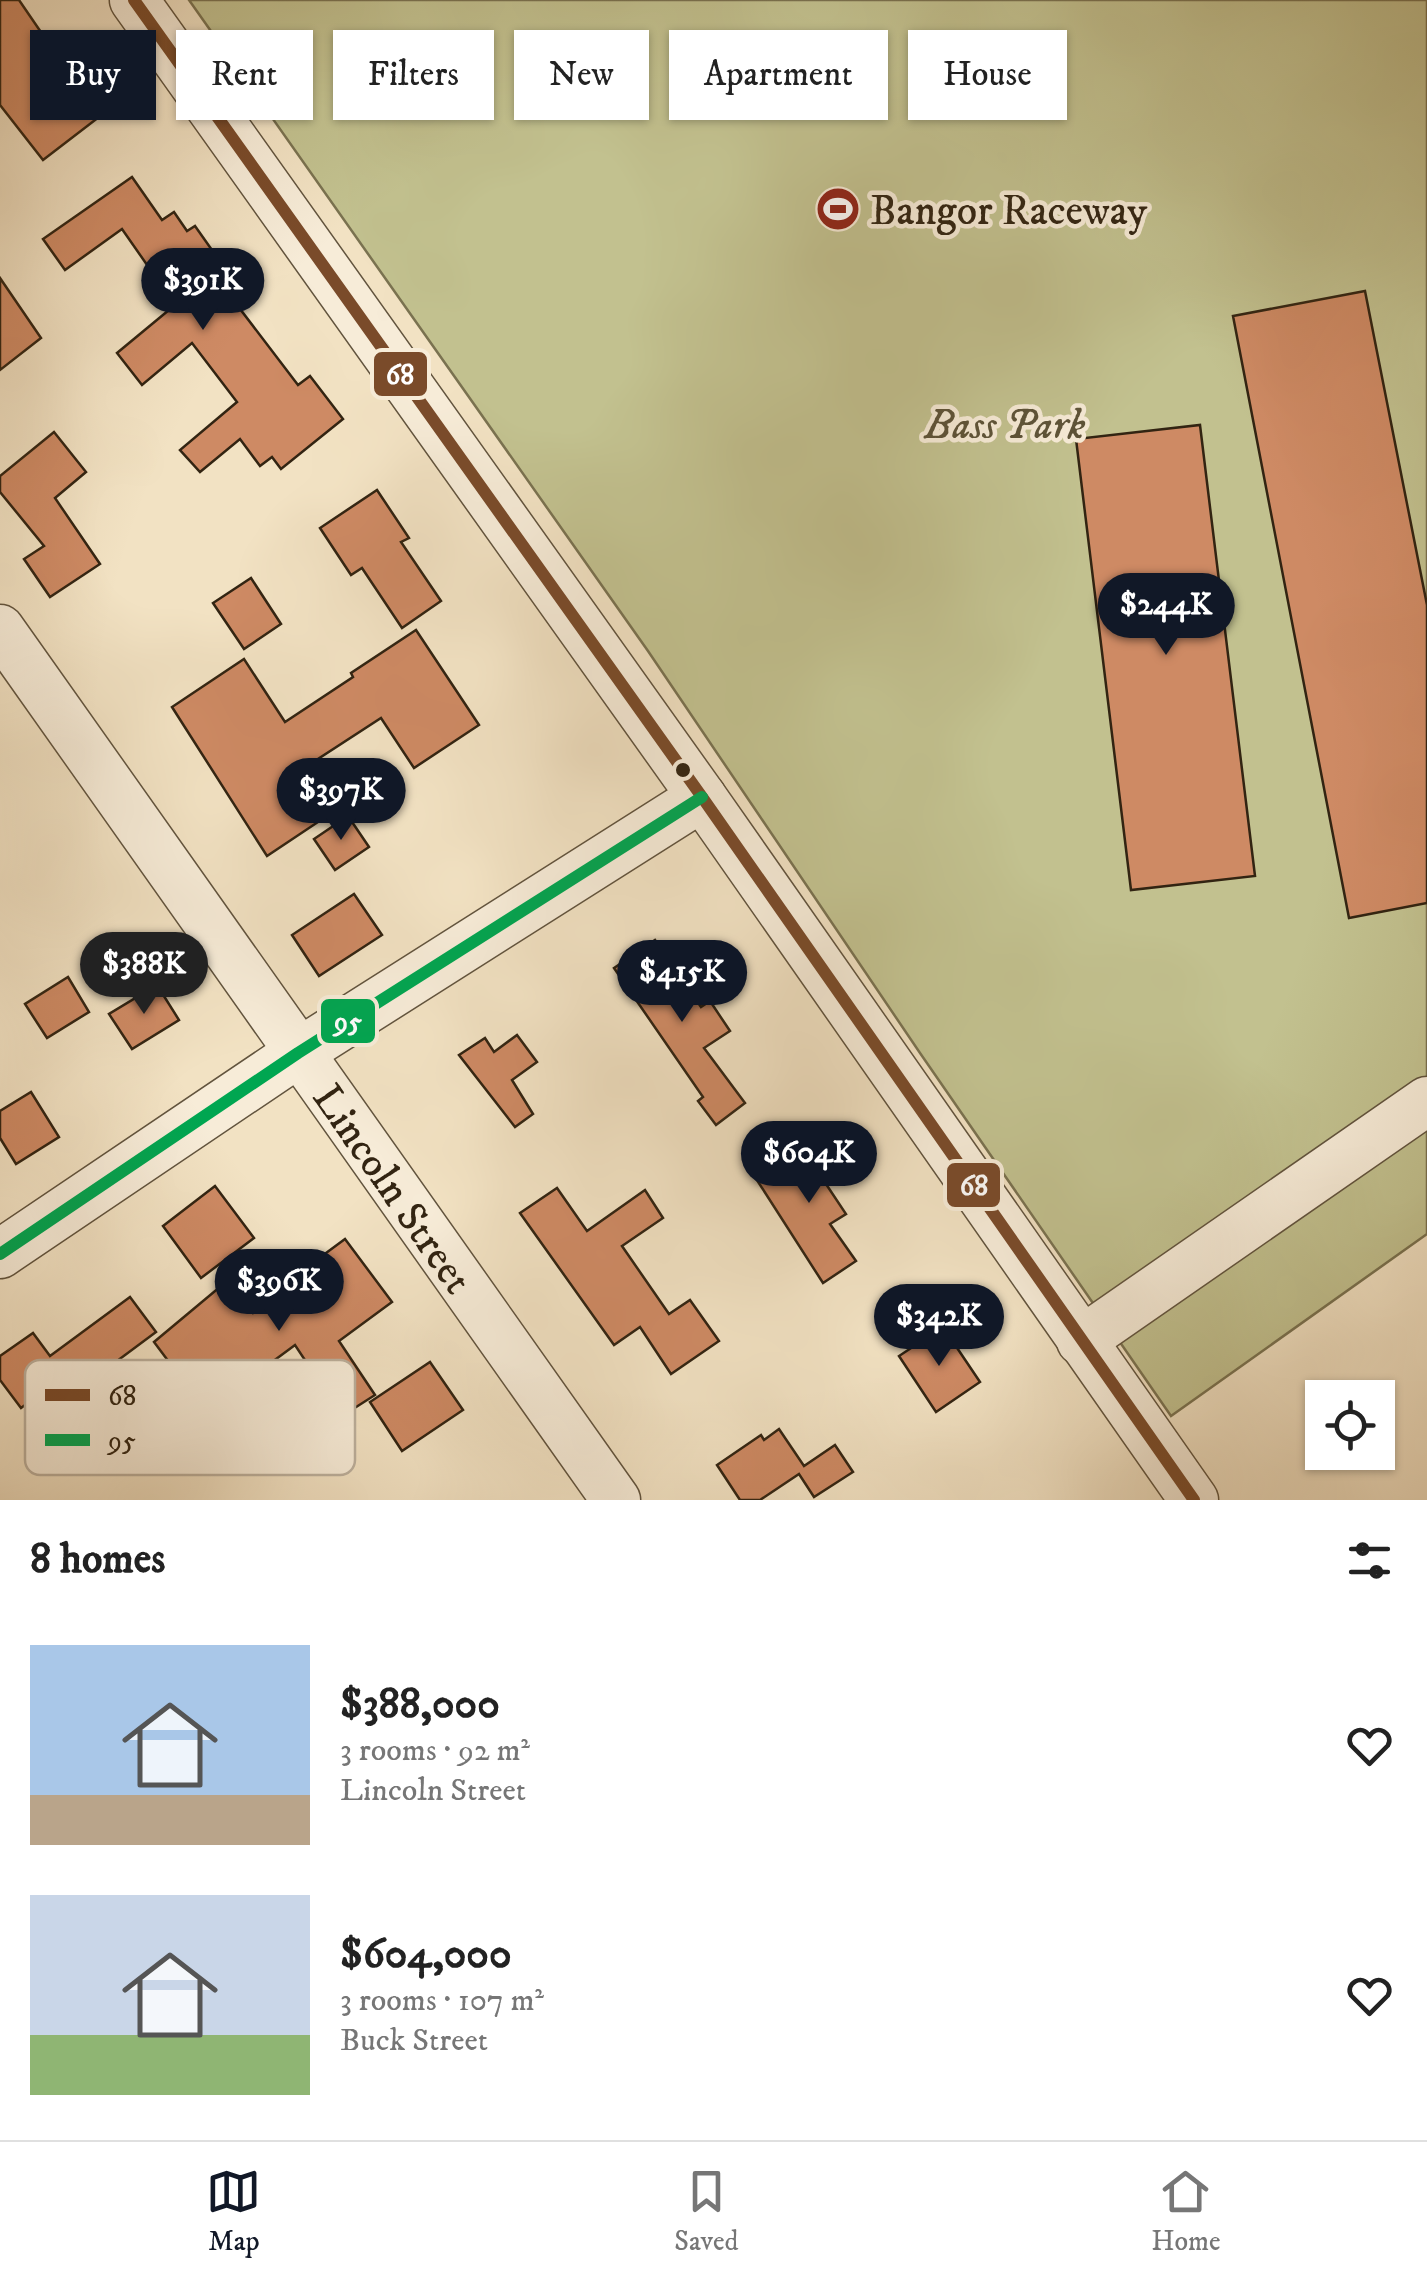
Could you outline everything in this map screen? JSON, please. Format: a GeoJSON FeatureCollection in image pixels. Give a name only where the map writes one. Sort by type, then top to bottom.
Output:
{"type":"FeatureCollection","features":[{"type":"Feature","properties":{"kind":"street"},"geometry":{"type":"LineString","coordinates":[[134,0],[702,797],[1194,1500]]}},
{"type":"Feature","properties":{"kind":"street","name":"Lincoln Street"},"geometry":{"type":"LineString","coordinates":[[0,629],[616,1500]]}},
{"type":"Feature","properties":{"kind":"street"},"geometry":{"type":"LineString","coordinates":[[0,1254],[298,1053],[702,797]]}},
{"type":"Feature","properties":{"kind":"street"},"geometry":{"type":"LineString","coordinates":[[1082,1341],[1427,1101]]}},
{"type":"Feature","properties":{"kind":"green space","name":"Bass Park"},"geometry":{"type":"Polygon","coordinates":[[[189,0],[1427,0],[1427,1234],[1171,1416],[648,651],[274,120],[313,120],[313,30],[210,30],[189,0]]]}},
{"type":"Feature","properties":{"kind":"building"},"geometry":{"type":"Polygon","coordinates":[[[0,0],[19,0],[40,30],[30,30],[30,120],[95,120],[43,160],[0,105],[0,0]]]}},
{"type":"Feature","properties":{"kind":"building"},"geometry":{"type":"Polygon","coordinates":[[[132,177],[162,220],[174,212],[187,231],[195,226],[219,260],[208,267],[298,385],[310,376],[343,419],[281,469],[272,457],[260,466],[240,439],[200,472],[180,450],[237,402],[192,343],[142,385],[117,353],[175,305],[122,229],[65,270],[43,239],[132,177]]]}},
{"type":"Feature","properties":{"kind":"building"},"geometry":{"type":"Polygon","coordinates":[[[0,278],[41,338],[0,370],[0,278]]]}},
{"type":"Feature","properties":{"kind":"building"},"geometry":{"type":"Polygon","coordinates":[[[1365,291],[1427,605],[1427,903],[1349,918],[1233,316],[1365,291]]]}},
{"type":"Feature","properties":{"kind":"building"},"geometry":{"type":"Polygon","coordinates":[[[1200,425],[1255,876],[1131,890],[1076,439],[1200,425]]]}},
{"type":"Feature","properties":{"kind":"building"},"geometry":{"type":"Polygon","coordinates":[[[54,432],[86,472],[55,498],[100,564],[50,597],[24,559],[44,546],[0,492],[0,476],[54,432]]]}},
{"type":"Feature","properties":{"kind":"building"},"geometry":{"type":"Polygon","coordinates":[[[377,490],[409,538],[401,542],[441,601],[402,628],[362,568],[351,575],[320,528],[377,490]]]}},
{"type":"Feature","properties":{"kind":"building"},"geometry":{"type":"Polygon","coordinates":[[[251,578],[281,624],[244,649],[213,603],[251,578]]]}},
{"type":"Feature","properties":{"kind":"building"},"geometry":{"type":"Polygon","coordinates":[[[416,630],[479,725],[414,768],[381,718],[301,770],[330,814],[267,856],[172,707],[244,659],[285,722],[416,630]]]}},
{"type":"Feature","properties":{"kind":"building"},"geometry":{"type":"Polygon","coordinates":[[[348,816],[369,847],[335,870],[314,839],[348,816]]]}},
{"type":"Feature","properties":{"kind":"building"},"geometry":{"type":"Polygon","coordinates":[[[354,894],[382,935],[319,976],[292,935],[354,894]]]}},
{"type":"Feature","properties":{"kind":"building"},"geometry":{"type":"Polygon","coordinates":[[[655,940],[701,1007],[710,1001],[730,1031],[704,1048],[745,1103],[716,1125],[698,1101],[703,1097],[614,968],[655,940]]]}},
{"type":"Feature","properties":{"kind":"building"},"geometry":{"type":"Polygon","coordinates":[[[68,977],[89,1012],[47,1038],[25,1004],[68,977]]]}},
{"type":"Feature","properties":{"kind":"building"},"geometry":{"type":"Polygon","coordinates":[[[157,985],[179,1020],[132,1049],[109,1014],[157,985]]]}},
{"type":"Feature","properties":{"kind":"building"},"geometry":{"type":"Polygon","coordinates":[[[517,1035],[537,1062],[512,1080],[533,1114],[515,1127],[459,1055],[485,1038],[494,1052],[517,1035]]]}},
{"type":"Feature","properties":{"kind":"building"},"geometry":{"type":"Polygon","coordinates":[[[31,1092],[59,1137],[16,1164],[0,1138],[0,1111],[31,1092]]]}},
{"type":"Feature","properties":{"kind":"building"},"geometry":{"type":"Polygon","coordinates":[[[814,1137],[838,1172],[824,1181],[846,1214],[830,1224],[856,1261],[823,1283],[755,1177],[814,1137]]]}},
{"type":"Feature","properties":{"kind":"building"},"geometry":{"type":"Polygon","coordinates":[[[215,1186],[254,1238],[201,1278],[163,1226],[215,1186]]]}},
{"type":"Feature","properties":{"kind":"building"},"geometry":{"type":"Polygon","coordinates":[[[557,1188],[587,1231],[645,1190],[663,1218],[622,1246],[669,1314],[690,1300],[719,1341],[671,1374],[640,1327],[614,1345],[520,1213],[557,1188]]]}},
{"type":"Feature","properties":{"kind":"building"},"geometry":{"type":"Polygon","coordinates":[[[345,1239],[392,1302],[339,1341],[352,1360],[305,1360],[295,1345],[275,1360],[168,1360],[154,1342],[227,1281],[253,1313],[306,1274],[303,1270],[345,1239]]]}},
{"type":"Feature","properties":{"kind":"building"},"geometry":{"type":"Polygon","coordinates":[[[130,1297],[156,1332],[118,1360],[25,1360],[25,1405],[21,1408],[0,1380],[0,1356],[33,1333],[50,1356],[130,1297]]]}},
{"type":"Feature","properties":{"kind":"building"},"geometry":{"type":"Polygon","coordinates":[[[943,1327],[980,1382],[936,1412],[899,1356],[943,1327]]]}},
{"type":"Feature","properties":{"kind":"building"},"geometry":{"type":"Polygon","coordinates":[[[430,1362],[463,1410],[402,1451],[370,1402],[430,1362]]]}},
{"type":"Feature","properties":{"kind":"building"},"geometry":{"type":"Polygon","coordinates":[[[355,1365],[375,1395],[355,1408],[355,1365]]]}},
{"type":"Feature","properties":{"kind":"building"},"geometry":{"type":"Polygon","coordinates":[[[779,1429],[804,1466],[835,1445],[853,1472],[814,1497],[799,1474],[760,1500],[740,1500],[717,1465],[761,1435],[764,1440],[779,1429]]]}},
{"type":"Feature","properties":{"kind":"transit line","name":"68"},"geometry":{"type":"LineString","coordinates":[[134,0],[702,797],[1194,1500]]}},
{"type":"Feature","properties":{"kind":"transit line","name":"95"},"geometry":{"type":"LineString","coordinates":[[0,1254],[298,1053],[702,797]]}},
{"type":"Feature","properties":{"kind":"place","name":"Bangor Raceway"},"geometry":{"type":"Point","coordinates":[838,209]}}]}
